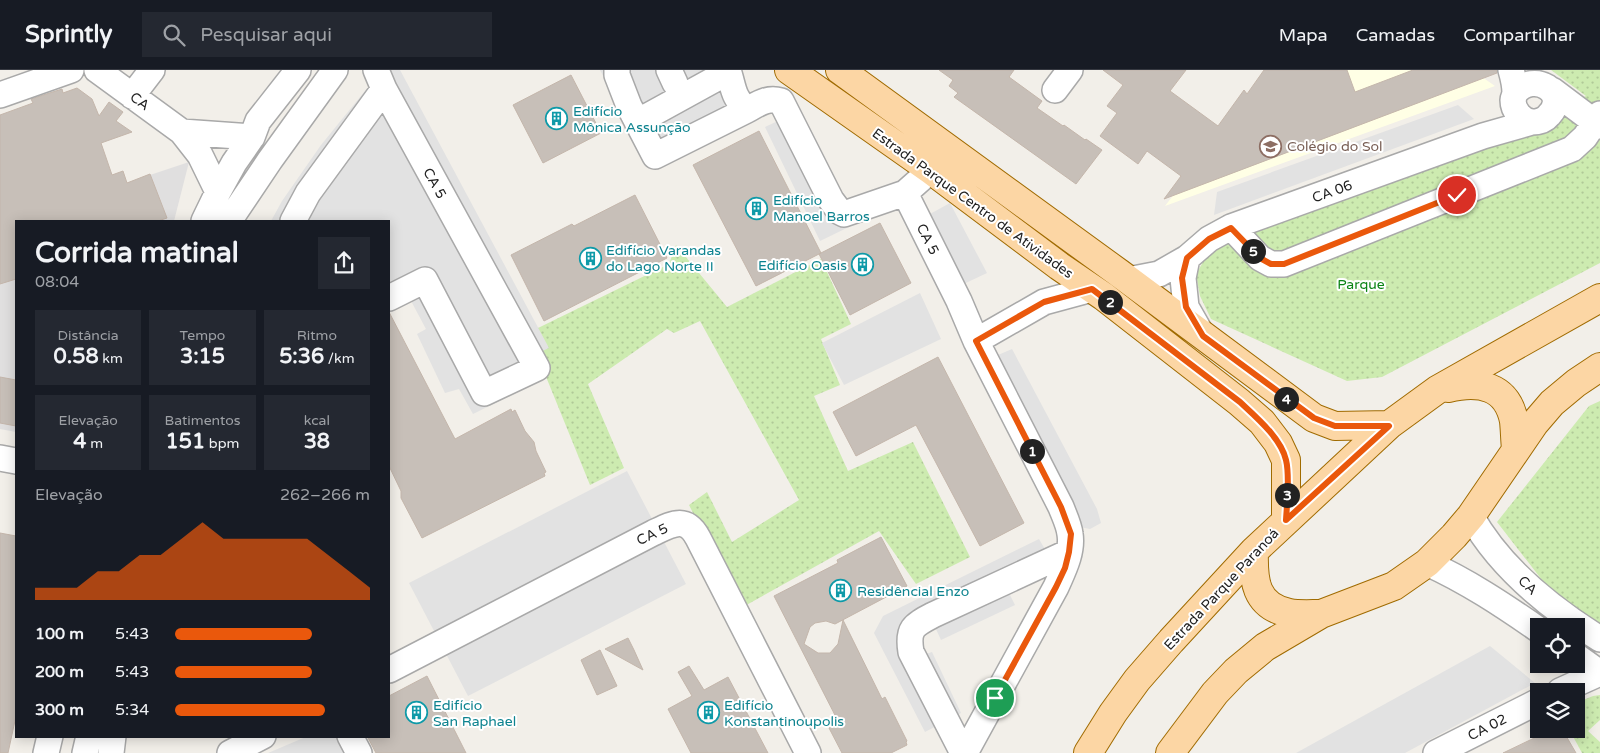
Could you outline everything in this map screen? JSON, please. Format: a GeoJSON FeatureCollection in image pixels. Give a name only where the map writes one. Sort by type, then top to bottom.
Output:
{"type":"FeatureCollection","features":[{"type":"Feature","properties":{"kind":"main road","name":"Estrada Parque Centro de Atividades"},"geometry":{"type":"LineString","coordinates":[[789,70],[931,170],[1092,289],[1240,402],[1262,422],[1278,443],[1286,460],[1286,520]]}},
{"type":"Feature","properties":{"kind":"main road"},"geometry":{"type":"LineString","coordinates":[[840,70],[1314,418],[1335,426],[1389,426]]}},
{"type":"Feature","properties":{"kind":"main road","name":"Estrada Parque Paranoá"},"geometry":{"type":"LineString","coordinates":[[1088,753],[1113,713],[1137,680],[1254,551],[1389,426],[1437,390],[1600,298]]}},
{"type":"Feature","properties":{"kind":"main road"},"geometry":{"type":"LineString","coordinates":[[1170,753],[1215,693],[1236,671],[1265,646],[1321,614],[1394,586],[1427,563],[1471,516],[1516,449],[1552,403],[1600,366]]}},
{"type":"Feature","properties":{"kind":"main road"},"geometry":{"type":"LineString","coordinates":[[1437,390],[1462,385],[1484,385],[1497,392],[1508,405],[1514,421],[1516,449]]}},
{"type":"Feature","properties":{"kind":"main road"},"geometry":{"type":"LineString","coordinates":[[1254,551],[1253,570],[1256,587],[1263,600],[1289,613],[1321,614]]}},
{"type":"Feature","properties":{"kind":"street"},"geometry":{"type":"LineString","coordinates":[[0,95],[71,70]]}},
{"type":"Feature","properties":{"kind":"street","name":"CA"},"geometry":{"type":"LineString","coordinates":[[97,70],[182,132],[200,155],[218,192]]}},
{"type":"Feature","properties":{"kind":"street"},"geometry":{"type":"LineString","coordinates":[[132,96],[152,70]]}},
{"type":"Feature","properties":{"kind":"street"},"geometry":{"type":"LineString","coordinates":[[204,220],[234,162],[252,137],[258,121],[298,70]]}},
{"type":"Feature","properties":{"kind":"street"},"geometry":{"type":"LineString","coordinates":[[230,220],[335,70]]}},
{"type":"Feature","properties":{"kind":"street"},"geometry":{"type":"LineString","coordinates":[[617,70],[617,75],[637,122],[655,156],[764,100],[774,99],[781,101],[831,200],[840,212],[844,214],[905,193],[931,170]]}},
{"type":"Feature","properties":{"kind":"street"},"geometry":{"type":"LineString","coordinates":[[1055,90],[1070,70]]}},
{"type":"Feature","properties":{"kind":"street"},"geometry":{"type":"LineString","coordinates":[[637,122],[676,83],[728,71],[732,89],[738,101],[747,110]]}},
{"type":"Feature","properties":{"kind":"street","name":"CA 5"},"geometry":{"type":"LineString","coordinates":[[294,220],[308,193],[380,79],[537,368],[484,393],[425,280],[390,298]]}},
{"type":"Feature","properties":{"kind":"street"},"geometry":{"type":"LineString","coordinates":[[1231,228],[1260,258],[1271,264],[1284,264],[1572,149],[1586,137],[1598,121],[1540,80]]}},
{"type":"Feature","properties":{"kind":"street","name":"CA 06"},"geometry":{"type":"LineString","coordinates":[[1128,280],[1159,274],[1187,258],[1209,239],[1231,228],[1483,136],[1540,121],[1547,118],[1552,112],[1555,105],[1555,97],[1540,80],[1525,82],[1519,87],[1513,88],[1497,122],[1483,136]]}},
{"type":"Feature","properties":{"kind":"street"},"geometry":{"type":"LineString","coordinates":[[676,83],[702,133]]}},
{"type":"Feature","properties":{"kind":"street"},"geometry":{"type":"LineString","coordinates":[[1513,88],[1515,109],[1525,120],[1532,122]]}},
{"type":"Feature","properties":{"kind":"street"},"geometry":{"type":"LineString","coordinates":[[182,132],[252,137]]}},
{"type":"Feature","properties":{"kind":"street","name":"CA 5"},"geometry":{"type":"LineString","coordinates":[[905,193],[959,301],[976,341],[1061,507],[1071,534],[1065,568],[1056,587],[964,753]]}},
{"type":"Feature","properties":{"kind":"street"},"geometry":{"type":"LineString","coordinates":[[1187,258],[1182,278],[1186,307],[1203,336]]}},
{"type":"Feature","properties":{"kind":"street"},"geometry":{"type":"LineString","coordinates":[[1044,302],[1059,266]]}},
{"type":"Feature","properties":{"kind":"street"},"geometry":{"type":"LineString","coordinates":[[976,341],[1044,302],[1092,289]]}},
{"type":"Feature","properties":{"kind":"street"},"geometry":{"type":"LineString","coordinates":[[0,458],[15,461]]}},
{"type":"Feature","properties":{"kind":"street","name":"CA"},"geometry":{"type":"LineString","coordinates":[[1471,516],[1483,537],[1506,564],[1535,593],[1600,639]]}},
{"type":"Feature","properties":{"kind":"street","name":"CA 5"},"geometry":{"type":"LineString","coordinates":[[390,669],[653,533],[670,525],[686,524],[691,527],[698,538],[808,753]]}},
{"type":"Feature","properties":{"kind":"street","name":"CA 5"},"geometry":{"type":"LineString","coordinates":[[964,753],[910,652],[909,640],[911,631],[916,624],[933,615],[1069,552]]}},
{"type":"Feature","properties":{"kind":"street"},"geometry":{"type":"LineString","coordinates":[[1427,563],[1469,584],[1530,624]]}},
{"type":"Feature","properties":{"kind":"street"},"geometry":{"type":"LineString","coordinates":[[1585,662],[1600,673]]}},
{"type":"Feature","properties":{"kind":"street"},"geometry":{"type":"LineString","coordinates":[[1578,683],[1600,673]]}},
{"type":"Feature","properties":{"kind":"street","name":"CA 02"},"geometry":{"type":"LineString","coordinates":[[1436,753],[1530,706]]}},
{"type":"Feature","properties":{"kind":"street"},"geometry":{"type":"LineString","coordinates":[[46,753],[50,738]]}},
{"type":"Feature","properties":{"kind":"street"},"geometry":{"type":"LineString","coordinates":[[85,753],[88,738]]}},
{"type":"Feature","properties":{"kind":"street"},"geometry":{"type":"LineString","coordinates":[[111,753],[113,738]]}},
{"type":"Feature","properties":{"kind":"street"},"geometry":{"type":"LineString","coordinates":[[230,753],[259,738]]}},
{"type":"Feature","properties":{"kind":"street"},"geometry":{"type":"LineString","coordinates":[[351,738],[359,753]]}},
{"type":"Feature","properties":{"kind":"shaded area"},"geometry":{"type":"Polygon","coordinates":[[[382,70],[400,70],[549,348],[534,355],[546,378],[473,414],[459,389],[445,393],[417,334],[426,329],[410,299],[390,309],[390,220],[272,220],[282,201],[321,145],[382,70]]]}},
{"type":"Feature","properties":{"kind":"shaded area"},"geometry":{"type":"Polygon","coordinates":[[[600,70],[733,70],[747,103],[642,152],[600,70]]]}},
{"type":"Feature","properties":{"kind":"shaded area","name":"Colégio do Sol"},"geometry":{"type":"Polygon","coordinates":[[[1269,70],[1472,70],[1495,86],[1165,206],[1269,70]]]}},
{"type":"Feature","properties":{"kind":"shaded area"},"geometry":{"type":"Polygon","coordinates":[[[1458,105],[1474,119],[1214,215],[1217,192],[1458,105]]]}},
{"type":"Feature","properties":{"kind":"shaded area"},"geometry":{"type":"Polygon","coordinates":[[[797,112],[844,208],[884,210],[820,241],[765,127],[797,112]]]}},
{"type":"Feature","properties":{"kind":"shaded area"},"geometry":{"type":"Polygon","coordinates":[[[189,162],[174,220],[15,220],[189,162]]]}},
{"type":"Feature","properties":{"kind":"shaded area"},"geometry":{"type":"Polygon","coordinates":[[[950,203],[987,273],[953,289],[919,220],[950,203]]]}},
{"type":"Feature","properties":{"kind":"shaded area"},"geometry":{"type":"Polygon","coordinates":[[[15,220],[15,432],[0,429],[0,225],[15,220]]]}},
{"type":"Feature","properties":{"kind":"shaded area"},"geometry":{"type":"Polygon","coordinates":[[[920,293],[941,339],[844,385],[822,343],[920,293]]]}},
{"type":"Feature","properties":{"kind":"shaded area"},"geometry":{"type":"Polygon","coordinates":[[[1012,349],[1097,509],[1101,523],[1090,529],[1065,524],[984,361],[1012,349]]]}},
{"type":"Feature","properties":{"kind":"shaded area"},"geometry":{"type":"Polygon","coordinates":[[[627,471],[686,584],[468,696],[409,583],[627,471]]]}},
{"type":"Feature","properties":{"kind":"shaded area"},"geometry":{"type":"Polygon","coordinates":[[[1039,539],[1046,551],[1000,575],[1015,605],[941,640],[935,627],[925,634],[921,645],[923,655],[932,652],[961,713],[925,732],[874,633],[883,616],[1039,539]]]}},
{"type":"Feature","properties":{"kind":"shaded area"},"geometry":{"type":"Polygon","coordinates":[[[1490,646],[1535,683],[1530,683],[1530,686],[1405,753],[1296,753],[1490,646]]]}},
{"type":"Feature","properties":{"kind":"shaded area"},"geometry":{"type":"Polygon","coordinates":[[[303,738],[362,738],[370,753],[268,753],[303,738]]]}},
{"type":"Feature","properties":{"kind":"green space","name":"Parque"},"geometry":{"type":"Polygon","coordinates":[[[1551,70],[1600,70],[1600,263],[1382,377],[1347,381],[1211,319],[1200,296],[1196,274],[1215,242],[1586,96],[1551,70]]]}},
{"type":"Feature","properties":{"kind":"green space"},"geometry":{"type":"Polygon","coordinates":[[[676,245],[727,307],[821,259],[851,324],[821,339],[840,385],[814,396],[848,471],[913,442],[970,557],[916,584],[879,531],[741,608],[689,505],[707,492],[732,542],[799,500],[700,321],[674,333],[667,329],[588,384],[624,468],[590,485],[538,357],[538,328],[669,264],[676,245]]]}},
{"type":"Feature","properties":{"kind":"green space"},"geometry":{"type":"Polygon","coordinates":[[[1600,401],[1600,634],[1585,626],[1585,618],[1571,618],[1497,522],[1589,406],[1600,401]]]}},
{"type":"Feature","properties":{"kind":"green space"},"geometry":{"type":"Polygon","coordinates":[[[1600,695],[1600,720],[1588,731],[1600,742],[1600,753],[1582,753],[1574,738],[1585,738],[1585,699],[1600,695]]]}},
{"type":"Feature","properties":{"kind":"building"},"geometry":{"type":"Polygon","coordinates":[[[939,70],[1014,70],[1009,77],[1042,101],[1037,108],[1102,150],[1076,184],[954,97],[958,93],[949,86],[953,80],[939,70]]]}},
{"type":"Feature","properties":{"kind":"building","name":"Colégio do Sol"},"geometry":{"type":"Polygon","coordinates":[[[1103,70],[1186,70],[1170,91],[1218,126],[1244,90],[1247,94],[1264,70],[1347,70],[1355,92],[1413,70],[1497,70],[1497,73],[1164,199],[1181,176],[1147,151],[1138,164],[1100,136],[1117,113],[1107,106],[1123,85],[1103,70]]]}},
{"type":"Feature","properties":{"kind":"building","name":"Edifício Mônica Assunção"},"geometry":{"type":"Polygon","coordinates":[[[571,75],[601,133],[543,163],[513,105],[571,75]]]}},
{"type":"Feature","properties":{"kind":"building"},"geometry":{"type":"Polygon","coordinates":[[[77,88],[92,99],[99,116],[109,102],[123,112],[116,121],[132,132],[101,143],[112,175],[123,171],[127,183],[150,174],[167,218],[161,220],[15,220],[15,279],[0,284],[0,115],[33,103],[31,99],[62,89],[63,93],[77,88]]]}},
{"type":"Feature","properties":{"kind":"building","name":"Edifício Manoel Barros"},"geometry":{"type":"Polygon","coordinates":[[[759,131],[821,253],[880,223],[911,283],[850,315],[819,254],[756,286],[693,165],[759,131]]]}},
{"type":"Feature","properties":{"kind":"building","name":"Edifício Varandas do Lago Norte II"},"geometry":{"type":"Polygon","coordinates":[[[635,195],[667,258],[544,321],[511,255],[635,195]]]}},
{"type":"Feature","properties":{"kind":"building"},"geometry":{"type":"Polygon","coordinates":[[[390,314],[455,439],[511,409],[512,412],[515,410],[525,431],[534,442],[546,472],[544,473],[545,476],[422,538],[401,498],[401,491],[390,468],[390,314]]]}},
{"type":"Feature","properties":{"kind":"building"},"geometry":{"type":"Polygon","coordinates":[[[938,357],[1024,523],[980,546],[916,425],[856,456],[833,412],[938,357]]]}},
{"type":"Feature","properties":{"kind":"building"},"geometry":{"type":"Polygon","coordinates":[[[0,377],[15,380],[15,426],[0,423],[0,377]]]}},
{"type":"Feature","properties":{"kind":"building"},"geometry":{"type":"Polygon","coordinates":[[[0,533],[15,536],[15,721],[8,753],[0,753],[0,533]]]}},
{"type":"Feature","properties":{"kind":"building"},"geometry":{"type":"Polygon","coordinates":[[[881,537],[907,586],[835,624],[826,621],[815,623],[810,627],[804,644],[818,653],[830,653],[838,644],[843,620],[882,699],[885,697],[907,741],[907,745],[891,753],[842,753],[829,728],[837,724],[838,721],[774,596],[838,563],[837,560],[881,537]]]}},
{"type":"Feature","properties":{"kind":"building"},"geometry":{"type":"Polygon","coordinates":[[[628,638],[634,650],[643,670],[605,649],[628,638]]]}},
{"type":"Feature","properties":{"kind":"building"},"geometry":{"type":"Polygon","coordinates":[[[600,650],[617,686],[597,695],[581,660],[600,650]]]}},
{"type":"Feature","properties":{"kind":"building","name":"Edifício Konstantinoupolis"},"geometry":{"type":"Polygon","coordinates":[[[689,666],[704,690],[728,677],[768,753],[691,753],[668,709],[692,696],[678,672],[689,666]]]}},
{"type":"Feature","properties":{"kind":"building","name":"Edifício San Raphael"},"geometry":{"type":"Polygon","coordinates":[[[427,676],[466,753],[376,753],[368,738],[390,738],[390,695],[427,676]]]}},
{"type":"Feature","properties":{"kind":"building"},"geometry":{"type":"Polygon","coordinates":[[[1534,738],[1567,738],[1576,753],[1503,753],[1534,738]]]}},
{"type":"Feature","properties":{"kind":"place","name":"Edifício Mônica Assunção"},"geometry":{"type":"Point","coordinates":[557,119]}},
{"type":"Feature","properties":{"kind":"place","name":"Colégio do Sol"},"geometry":{"type":"Point","coordinates":[1271,146]}},
{"type":"Feature","properties":{"kind":"place","name":"Edifício Manoel Barros"},"geometry":{"type":"Point","coordinates":[757,208]}},
{"type":"Feature","properties":{"kind":"place","name":"Edifício Varandas do Lago Norte II"},"geometry":{"type":"Point","coordinates":[590,258]}},
{"type":"Feature","properties":{"kind":"place","name":"Edifício Oasis"},"geometry":{"type":"Point","coordinates":[863,265]}},
{"type":"Feature","properties":{"kind":"place","name":"Residêncial Enzo"},"geometry":{"type":"Point","coordinates":[841,591]}},
{"type":"Feature","properties":{"kind":"place","name":"Edifício San Raphael"},"geometry":{"type":"Point","coordinates":[417,713]}},
{"type":"Feature","properties":{"kind":"place","name":"Edifício Konstantinoupolis"},"geometry":{"type":"Point","coordinates":[708,713]}},
{"type":"Feature","properties":{"kind":"route"},"geometry":{"type":"LineString","coordinates":[[995,698],[1065,568],[1071,534],[1061,507],[976,341],[1044,302],[1092,289],[1240,402],[1262,422],[1278,443],[1286,460],[1286,520],[1389,426],[1335,426],[1326,424],[1295,405],[1203,336],[1186,307],[1182,278],[1187,258],[1209,239],[1231,228],[1260,258],[1271,264],[1284,264],[1457,195]]}}]}
